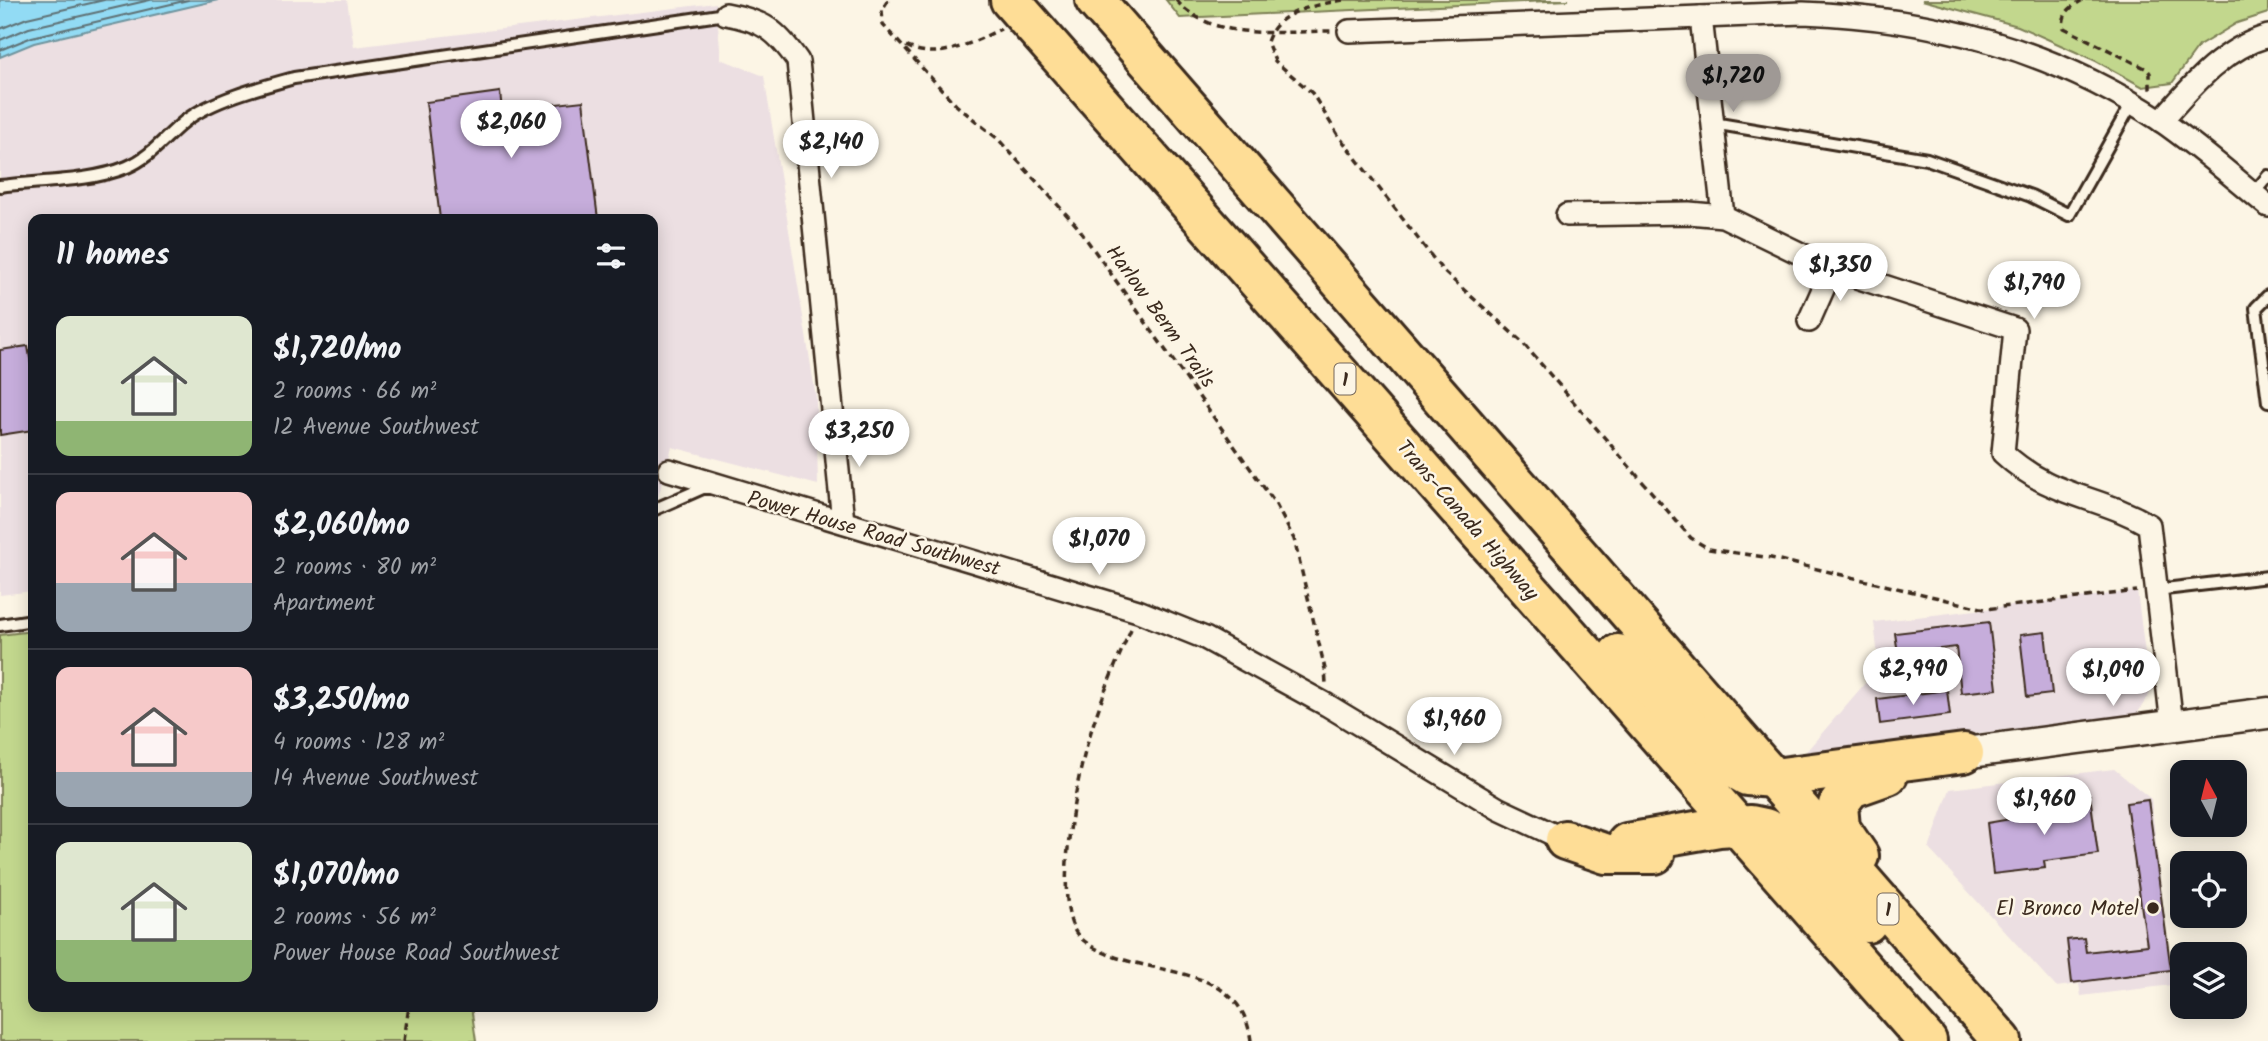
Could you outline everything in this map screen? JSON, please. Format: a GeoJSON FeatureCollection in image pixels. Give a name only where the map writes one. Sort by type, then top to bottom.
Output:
{"type":"FeatureCollection","features":[{"type":"Feature","properties":{"kind":"highway","name":"1"},"geometry":{"type":"LineString","coordinates":[[1095,0],[1774,778],[1993,1039]]}},
{"type":"Feature","properties":{"kind":"highway","name":"Trans-Canada Highway"},"geometry":{"type":"LineString","coordinates":[[1007,8],[1414,458],[1927,1041]]}},
{"type":"Feature","properties":{"kind":"highway"},"geometry":{"type":"LineString","coordinates":[[1414,458],[1514,544],[1672,711],[1726,764],[1747,776],[1774,778],[1964,753]]}},
{"type":"Feature","properties":{"kind":"highway"},"geometry":{"type":"LineString","coordinates":[[1681,672],[1760,736],[1799,754],[1831,760],[1865,761],[1964,753]]}},
{"type":"Feature","properties":{"kind":"highway"},"geometry":{"type":"LineString","coordinates":[[1964,753],[1861,783],[1843,796],[1837,816],[1840,828],[1850,845],[1932,942],[1993,1039]]}},
{"type":"Feature","properties":{"kind":"highway"},"geometry":{"type":"LineString","coordinates":[[1627,842],[1662,830],[1675,822],[1682,811],[1684,786],[1675,756]]}},
{"type":"Feature","properties":{"kind":"highway"},"geometry":{"type":"LineString","coordinates":[[1566,840],[1590,843],[1627,842],[1736,825],[1765,828],[1787,839],[1993,1039]]}},
{"type":"Feature","properties":{"kind":"highway"},"geometry":{"type":"LineString","coordinates":[[1566,840],[1590,850],[1626,856],[1692,849],[1726,852],[1743,858],[1806,905]]}},
{"type":"Feature","properties":{"kind":"street"},"geometry":{"type":"LineString","coordinates":[[1349,31],[1803,13],[1856,15],[1911,22],[1999,43],[2141,98],[2161,121],[2261,200]]}},
{"type":"Feature","properties":{"kind":"street"},"geometry":{"type":"LineString","coordinates":[[726,14],[755,19],[772,30],[781,36],[798,61],[843,522]]}},
{"type":"Feature","properties":{"kind":"street"},"geometry":{"type":"LineString","coordinates":[[1701,17],[1723,216]]}},
{"type":"Feature","properties":{"kind":"street"},"geometry":{"type":"LineString","coordinates":[[2161,121],[2217,63],[2248,43],[2268,36]]}},
{"type":"Feature","properties":{"kind":"street"},"geometry":{"type":"LineString","coordinates":[[1567,215],[1689,213],[1723,216],[1832,269],[2015,329],[2003,453],[2023,471],[2060,491],[2129,513],[2149,525],[2172,725]]}},
{"type":"Feature","properties":{"kind":"street"},"geometry":{"type":"LineString","coordinates":[[1809,321],[1832,269]]}},
{"type":"Feature","properties":{"kind":"street","name":"Power House Road Southwest"},"geometry":{"type":"LineString","coordinates":[[669,470],[1138,611],[1205,638],[1326,705],[1499,809],[1566,840]]}},
{"type":"Feature","properties":{"kind":"street"},"geometry":{"type":"LineString","coordinates":[[1964,753],[2268,713]]}},
{"type":"Feature","properties":{"kind":"lane"},"geometry":{"type":"LineString","coordinates":[[0,186],[111,173],[128,167],[147,157],[187,120],[243,93],[294,78],[726,14]]}},
{"type":"Feature","properties":{"kind":"lane"},"geometry":{"type":"LineString","coordinates":[[1713,123],[1927,159],[2031,196],[2069,215],[2141,98]]}},
{"type":"Feature","properties":{"kind":"lane"},"geometry":{"type":"LineString","coordinates":[[2261,200],[2268,176]]}},
{"type":"Feature","properties":{"kind":"lane"},"geometry":{"type":"LineString","coordinates":[[2268,296],[2256,308],[2268,402]]}},
{"type":"Feature","properties":{"kind":"lane"},"geometry":{"type":"LineString","coordinates":[[658,508],[703,488],[722,488]]}},
{"type":"Feature","properties":{"kind":"lane"},"geometry":{"type":"LineString","coordinates":[[2156,590],[2268,577]]}},
{"type":"Feature","properties":{"kind":"lane"},"geometry":{"type":"LineString","coordinates":[[0,625],[28,621]]}},
{"type":"Feature","properties":{"kind":"path","name":"Harlow Berm Trails"},"geometry":{"type":"LineString","coordinates":[[888,0],[883,10],[883,25],[956,105],[998,139],[1076,225],[1275,503],[1294,539],[1306,582],[1325,668],[1326,705]]}},
{"type":"Feature","properties":{"kind":"path"},"geometry":{"type":"LineString","coordinates":[[1177,0],[1197,20],[1208,24],[1242,30],[1349,31]]}},
{"type":"Feature","properties":{"kind":"path"},"geometry":{"type":"LineString","coordinates":[[1343,0],[1286,16],[1276,23],[1267,42],[1275,61],[1312,93],[1338,135],[1443,271],[1522,342],[1691,538],[1709,550],[1771,558],[1985,609],[2156,590]]}},
{"type":"Feature","properties":{"kind":"path"},"geometry":{"type":"LineString","coordinates":[[2083,0],[2068,11],[2063,22],[2064,28],[2147,69],[2150,73],[2141,98]]}},
{"type":"Feature","properties":{"kind":"path"},"geometry":{"type":"LineString","coordinates":[[904,46],[919,53],[950,50],[1005,28],[1007,8]]}},
{"type":"Feature","properties":{"kind":"path"},"geometry":{"type":"LineString","coordinates":[[1138,611],[1088,740],[1065,874],[1068,910],[1075,932],[1096,949],[1127,962],[1215,984],[1232,995],[1245,1015],[1251,1041]]}},
{"type":"Feature","properties":{"kind":"path"},"geometry":{"type":"LineString","coordinates":[[404,1041],[408,1012]]}},
{"type":"Feature","properties":{"kind":"shaded area"},"geometry":{"type":"Polygon","coordinates":[[[218,0],[347,0],[354,47],[716,3],[721,59],[764,76],[816,397],[818,485],[672,447],[658,497],[658,214],[28,214],[28,592],[0,595],[0,57],[34,44],[218,0]]]}},
{"type":"Feature","properties":{"kind":"shaded area"},"geometry":{"type":"Polygon","coordinates":[[[2137,591],[2150,693],[2137,714],[1804,754],[1879,667],[1874,622],[2137,591]]]}},
{"type":"Feature","properties":{"kind":"shaded area"},"geometry":{"type":"Polygon","coordinates":[[[2114,769],[2151,799],[2170,985],[2081,996],[2079,984],[2056,987],[1929,849],[1950,789],[2114,769]]]}},
{"type":"Feature","properties":{"kind":"green space"},"geometry":{"type":"Polygon","coordinates":[[[1166,0],[1569,0],[1180,18],[1166,0]]]}},
{"type":"Feature","properties":{"kind":"green space"},"geometry":{"type":"Polygon","coordinates":[[[1922,0],[2268,0],[2268,13],[2237,23],[2199,46],[2172,83],[2143,87],[2096,61],[2018,26],[1922,0]]]}},
{"type":"Feature","properties":{"kind":"green space"},"geometry":{"type":"Polygon","coordinates":[[[28,632],[28,1012],[472,1012],[476,1041],[0,1041],[0,635],[28,632]]]}},
{"type":"Feature","properties":{"kind":"water"},"geometry":{"type":"Polygon","coordinates":[[[0,0],[218,0],[34,43],[0,57],[0,0]]]}},
{"type":"Feature","properties":{"kind":"building"},"geometry":{"type":"Polygon","coordinates":[[[500,92],[502,110],[583,101],[597,214],[439,214],[426,102],[500,92]]]}},
{"type":"Feature","properties":{"kind":"building"},"geometry":{"type":"Polygon","coordinates":[[[28,346],[28,431],[0,435],[0,350],[28,346]]]}},
{"type":"Feature","properties":{"kind":"building"},"geometry":{"type":"Polygon","coordinates":[[[1989,622],[1997,689],[1961,693],[1956,647],[1898,654],[1895,633],[1989,622]]]}},
{"type":"Feature","properties":{"kind":"building"},"geometry":{"type":"Polygon","coordinates":[[[2045,632],[2052,694],[2027,697],[2020,635],[2045,632]]]}},
{"type":"Feature","properties":{"kind":"building"},"geometry":{"type":"Polygon","coordinates":[[[1947,690],[1950,715],[1880,724],[1877,699],[1947,690]]]}},
{"type":"Feature","properties":{"kind":"building","name":"El Bronco Motel"},"geometry":{"type":"Polygon","coordinates":[[[2090,795],[2098,854],[2044,861],[2045,868],[1993,874],[1987,823],[2051,812],[2050,800],[2090,795]]]}},
{"type":"Feature","properties":{"kind":"building","name":"El Bronco Motel"},"geometry":{"type":"Polygon","coordinates":[[[2148,800],[2170,970],[2072,983],[2067,940],[2084,938],[2086,952],[2147,945],[2126,803],[2148,800]]]}},
{"type":"Feature","properties":{"kind":"place","name":"El Bronco Motel"},"geometry":{"type":"Point","coordinates":[2153,908]}}]}
